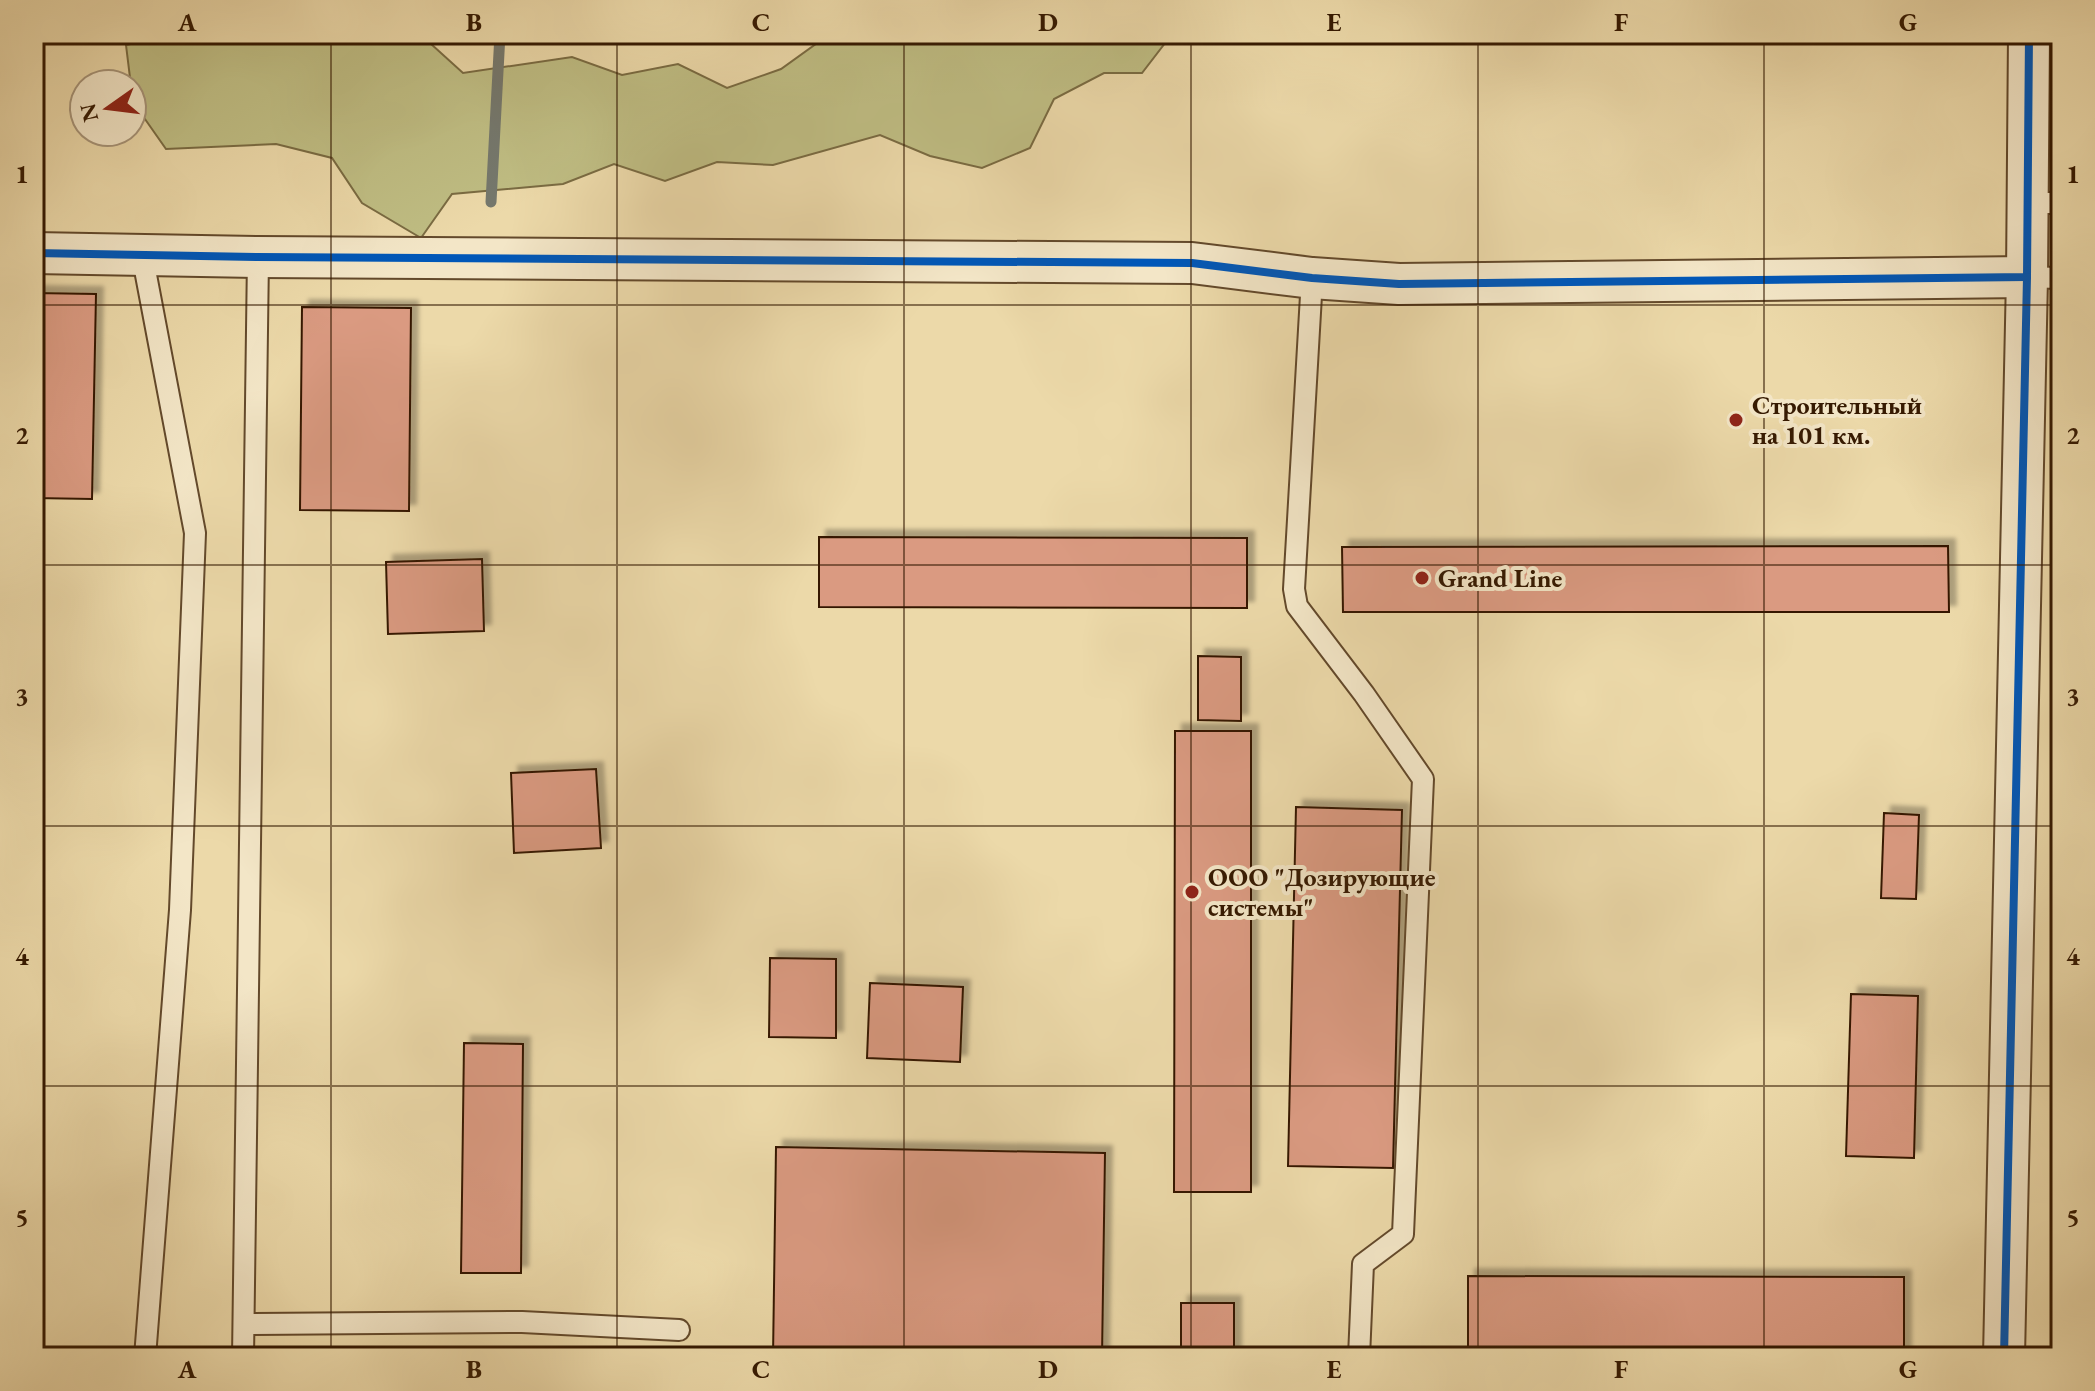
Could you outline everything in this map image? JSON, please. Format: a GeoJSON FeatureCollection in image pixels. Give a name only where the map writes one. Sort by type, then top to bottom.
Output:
{"type":"FeatureCollection","features":[{"type":"Feature","properties":{"kind":"street"},"geometry":{"type":"LineString","coordinates":[[2004,1357],[2044,278],[2044,203],[2029,34]]}},
{"type":"Feature","properties":{"kind":"street"},"geometry":{"type":"LineString","coordinates":[[34,253],[1192,263],[1312,278],[1399,284],[2044,278]]}},
{"type":"Feature","properties":{"kind":"lane"},"geometry":{"type":"LineString","coordinates":[[142,254],[195,533],[180,910],[145,1357]]}},
{"type":"Feature","properties":{"kind":"lane"},"geometry":{"type":"LineString","coordinates":[[243,1357],[258,257]]}},
{"type":"Feature","properties":{"kind":"lane"},"geometry":{"type":"LineString","coordinates":[[1312,278],[1294,589],[1297,606],[1423,779],[1403,1234],[1363,1264],[1359,1357]]}},
{"type":"Feature","properties":{"kind":"lane"},"geometry":{"type":"LineString","coordinates":[[244,1324],[522,1322],[679,1330]]}},
{"type":"Feature","properties":{"kind":"shaded area"},"geometry":{"type":"Polygon","coordinates":[[[178,34],[222,40],[420,34],[463,73],[572,57],[622,75],[678,64],[727,88],[781,69],[827,36],[1172,34],[1142,73],[1104,73],[1054,99],[1030,148],[982,168],[930,156],[880,135],[773,165],[717,162],[665,181],[614,164],[563,184],[452,194],[421,238],[362,203],[332,158],[276,144],[166,149],[148,123],[148,68],[129,68],[126,45],[178,34]]]}},
{"type":"Feature","properties":{"kind":"building"},"geometry":{"type":"Polygon","coordinates":[[[34,293],[96,294],[92,499],[34,498],[34,293]]]}},
{"type":"Feature","properties":{"kind":"building"},"geometry":{"type":"Polygon","coordinates":[[[302,307],[411,308],[409,511],[300,510],[302,307]]]}},
{"type":"Feature","properties":{"kind":"building"},"geometry":{"type":"Polygon","coordinates":[[[819,537],[1247,538],[1247,608],[819,607],[819,537]]]}},
{"type":"Feature","properties":{"kind":"building"},"geometry":{"type":"Polygon","coordinates":[[[1948,546],[1949,612],[1343,612],[1342,547],[1948,546]]]}},
{"type":"Feature","properties":{"kind":"building"},"geometry":{"type":"Polygon","coordinates":[[[482,559],[484,631],[388,634],[386,562],[482,559]]]}},
{"type":"Feature","properties":{"kind":"building"},"geometry":{"type":"Polygon","coordinates":[[[1198,656],[1241,657],[1241,721],[1198,720],[1198,656]]]}},
{"type":"Feature","properties":{"kind":"building"},"geometry":{"type":"Polygon","coordinates":[[[2061,719],[2061,1118],[2052,1118],[2061,719]]]}},
{"type":"Feature","properties":{"kind":"building"},"geometry":{"type":"Polygon","coordinates":[[[1175,731],[1251,731],[1251,1192],[1174,1192],[1175,731]]]}},
{"type":"Feature","properties":{"kind":"building"},"geometry":{"type":"Polygon","coordinates":[[[596,769],[601,848],[514,853],[511,773],[596,769]]]}},
{"type":"Feature","properties":{"kind":"building"},"geometry":{"type":"Polygon","coordinates":[[[1296,807],[1402,810],[1393,1168],[1288,1166],[1296,807]]]}},
{"type":"Feature","properties":{"kind":"building"},"geometry":{"type":"Polygon","coordinates":[[[1884,813],[1919,815],[1916,899],[1881,898],[1884,813]]]}},
{"type":"Feature","properties":{"kind":"building"},"geometry":{"type":"Polygon","coordinates":[[[770,958],[836,959],[836,1038],[769,1037],[770,958]]]}},
{"type":"Feature","properties":{"kind":"building"},"geometry":{"type":"Polygon","coordinates":[[[870,983],[963,987],[960,1062],[867,1058],[870,983]]]}},
{"type":"Feature","properties":{"kind":"building"},"geometry":{"type":"Polygon","coordinates":[[[1851,994],[1918,996],[1914,1158],[1846,1156],[1851,994]]]}},
{"type":"Feature","properties":{"kind":"building"},"geometry":{"type":"Polygon","coordinates":[[[464,1043],[523,1044],[521,1273],[461,1273],[464,1043]]]}},
{"type":"Feature","properties":{"kind":"building"},"geometry":{"type":"Polygon","coordinates":[[[776,1147],[1105,1153],[1102,1357],[773,1357],[776,1147]]]}},
{"type":"Feature","properties":{"kind":"building"},"geometry":{"type":"Polygon","coordinates":[[[1468,1276],[1904,1277],[1904,1357],[1468,1357],[1468,1276]]]}},
{"type":"Feature","properties":{"kind":"building"},"geometry":{"type":"Polygon","coordinates":[[[1181,1303],[1234,1303],[1234,1357],[1181,1357],[1181,1303]]]}},
{"type":"Feature","properties":{"kind":"waterway"},"geometry":{"type":"LineString","coordinates":[[491,202],[500,34]]}},
{"type":"Feature","properties":{"kind":"cycle path"},"geometry":{"type":"LineString","coordinates":[[34,253],[1192,263],[1312,278],[1399,284],[2027,277],[2029,34]]}},
{"type":"Feature","properties":{"kind":"cycle path"},"geometry":{"type":"LineString","coordinates":[[2004,1357],[2027,277]]}},
{"type":"Feature","properties":{"kind":"place","name":"Строительный на 101 км."},"geometry":{"type":"Point","coordinates":[1736,420]}},
{"type":"Feature","properties":{"kind":"place","name":"Grand Line"},"geometry":{"type":"Point","coordinates":[1422,578]}},
{"type":"Feature","properties":{"kind":"place","name":"ООО \"Дозирующие системы\""},"geometry":{"type":"Point","coordinates":[1192,892]}}]}
